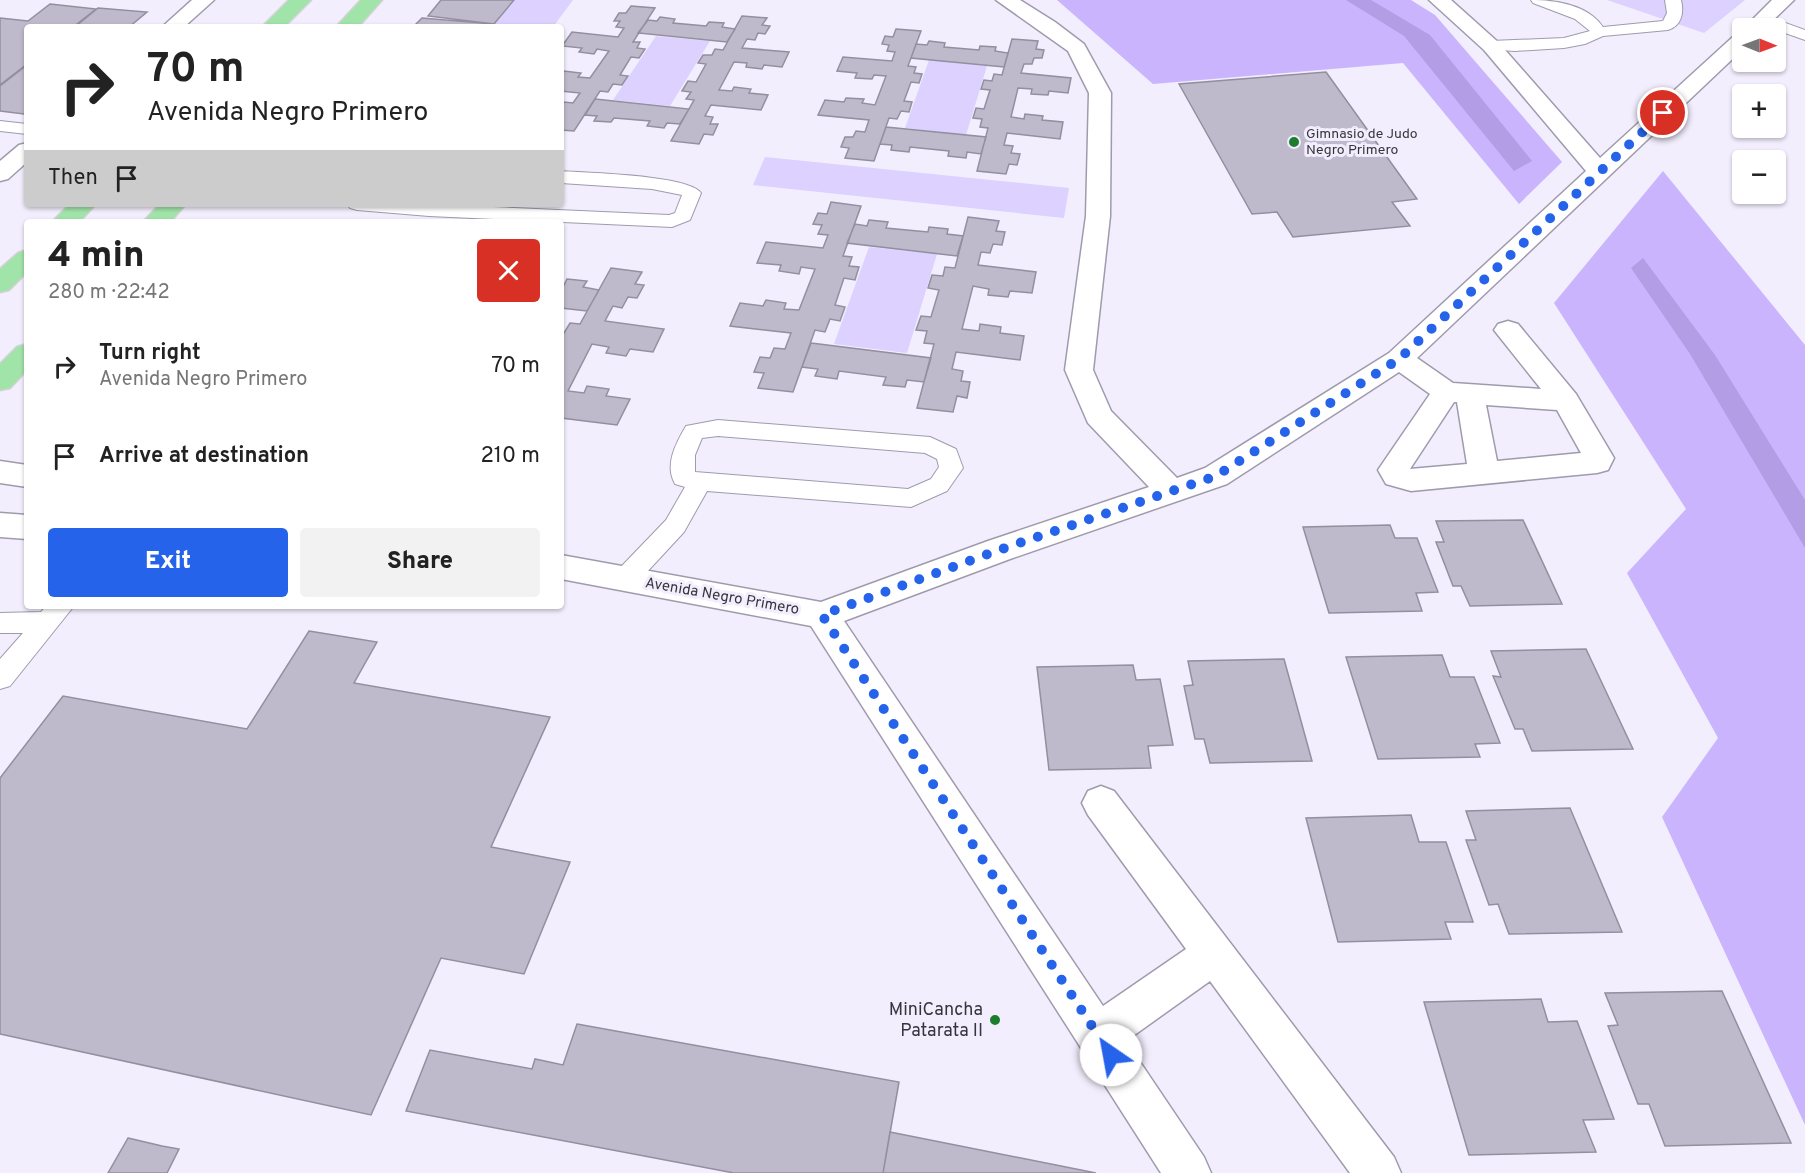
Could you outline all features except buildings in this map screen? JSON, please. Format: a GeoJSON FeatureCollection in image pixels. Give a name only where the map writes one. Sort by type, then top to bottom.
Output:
{"type":"FeatureCollection","features":[{"type":"Feature","properties":{"kind":"main road"},"geometry":{"type":"LineString","coordinates":[[275,24],[301,0]]}},
{"type":"Feature","properties":{"kind":"main road"},"geometry":{"type":"LineString","coordinates":[[349,24],[372,0]]}},
{"type":"Feature","properties":{"kind":"main road"},"geometry":{"type":"LineString","coordinates":[[68,219],[81,207]]}},
{"type":"Feature","properties":{"kind":"main road"},"geometry":{"type":"LineString","coordinates":[[159,219],[171,207]]}},
{"type":"Feature","properties":{"kind":"main road"},"geometry":{"type":"LineString","coordinates":[[0,284],[24,261]]}},
{"type":"Feature","properties":{"kind":"main road"},"geometry":{"type":"LineString","coordinates":[[0,381],[24,356]]}},
{"type":"Feature","properties":{"kind":"street"},"geometry":{"type":"LineString","coordinates":[[176,24],[204,0]]}},
{"type":"Feature","properties":{"kind":"street"},"geometry":{"type":"LineString","coordinates":[[1006,0],[1048,26],[1077,48],[1100,93],[1098,216],[1079,369],[1098,416],[1172,492]]}},
{"type":"Feature","properties":{"kind":"street"},"geometry":{"type":"LineString","coordinates":[[1439,0],[1491,46],[1599,172]]}},
{"type":"Feature","properties":{"kind":"street"},"geometry":{"type":"LineString","coordinates":[[1765,18],[1784,0]]}},
{"type":"Feature","properties":{"kind":"street"},"geometry":{"type":"LineString","coordinates":[[1188,1173],[822,615],[999,550],[1216,476],[1399,359],[1732,48]]}},
{"type":"Feature","properties":{"kind":"street"},"geometry":{"type":"LineString","coordinates":[[0,174],[24,153]]}},
{"type":"Feature","properties":{"kind":"street"},"geometry":{"type":"LineString","coordinates":[[1458,393],[1393,470],[1397,476],[1411,480],[1597,462],[1599,458],[1566,401],[1508,330]]}},
{"type":"Feature","properties":{"kind":"street"},"geometry":{"type":"LineString","coordinates":[[1399,359],[1458,393],[1566,401]]}},
{"type":"Feature","properties":{"kind":"street"},"geometry":{"type":"LineString","coordinates":[[1458,393],[1484,473]]}},
{"type":"Feature","properties":{"kind":"street"},"geometry":{"type":"LineString","coordinates":[[0,472],[24,476]]}},
{"type":"Feature","properties":{"kind":"street"},"geometry":{"type":"LineString","coordinates":[[0,525],[24,527]]}},
{"type":"Feature","properties":{"kind":"street","name":"Avenida Negro Primero"},"geometry":{"type":"LineString","coordinates":[[564,568],[822,615]]}},
{"type":"Feature","properties":{"kind":"street"},"geometry":{"type":"LineString","coordinates":[[1101,803],[1378,1173]]}},
{"type":"Feature","properties":{"kind":"street"},"geometry":{"type":"LineString","coordinates":[[1098,1035],[1214,953]]}},
{"type":"Feature","properties":{"kind":"lane"},"geometry":{"type":"LineString","coordinates":[[1539,0],[1584,18],[1599,32]]}},
{"type":"Feature","properties":{"kind":"lane"},"geometry":{"type":"LineString","coordinates":[[1491,46],[1531,46],[1584,39],[1595,36],[1599,32],[1668,25],[1674,20],[1676,7],[1672,0]]}},
{"type":"Feature","properties":{"kind":"lane"},"geometry":{"type":"LineString","coordinates":[[1786,33],[1805,35]]}},
{"type":"Feature","properties":{"kind":"lane"},"geometry":{"type":"LineString","coordinates":[[0,126],[24,129]]}},
{"type":"Feature","properties":{"kind":"lane"},"geometry":{"type":"LineString","coordinates":[[393,207],[429,210],[490,208],[672,221],[683,216],[692,193],[685,188],[668,185],[564,177]]}},
{"type":"Feature","properties":{"kind":"lane"},"geometry":{"type":"LineString","coordinates":[[718,428],[930,445],[948,455],[951,468],[939,485],[911,498],[700,483],[683,478],[683,455],[694,432],[718,428]]}},
{"type":"Feature","properties":{"kind":"lane"},"geometry":{"type":"LineString","coordinates":[[625,579],[675,526],[700,483]]}},
{"type":"Feature","properties":{"kind":"lane"},"geometry":{"type":"LineString","coordinates":[[0,623],[54,614]]}},
{"type":"Feature","properties":{"kind":"lane"},"geometry":{"type":"LineString","coordinates":[[0,678],[54,614]]}},
{"type":"Feature","properties":{"kind":"shaded area"},"geometry":{"type":"Polygon","coordinates":[[[514,0],[573,0],[555,24],[494,24],[514,0]]]}},
{"type":"Feature","properties":{"kind":"shaded area"},"geometry":{"type":"Polygon","coordinates":[[[1057,0],[1411,0],[1435,15],[1562,162],[1519,204],[1403,63],[1153,84],[1057,0]]]}},
{"type":"Feature","properties":{"kind":"shaded area"},"geometry":{"type":"Polygon","coordinates":[[[1346,0],[1371,0],[1430,35],[1532,161],[1514,171],[1404,36],[1346,0]]]}},
{"type":"Feature","properties":{"kind":"shaded area"},"geometry":{"type":"Polygon","coordinates":[[[1607,0],[1745,0],[1704,33],[1607,0]]]}},
{"type":"Feature","properties":{"kind":"shaded area"},"geometry":{"type":"Polygon","coordinates":[[[656,36],[710,41],[670,106],[613,100],[656,36]]]}},
{"type":"Feature","properties":{"kind":"shaded area"},"geometry":{"type":"Polygon","coordinates":[[[929,60],[987,66],[966,135],[905,128],[929,60]]]}},
{"type":"Feature","properties":{"kind":"shaded area"},"geometry":{"type":"Polygon","coordinates":[[[765,157],[1069,188],[1064,218],[753,185],[765,157]]]}},
{"type":"Feature","properties":{"kind":"shaded area"},"geometry":{"type":"Polygon","coordinates":[[[1663,171],[1805,345],[1805,1125],[1662,817],[1718,738],[1627,573],[1686,509],[1554,303],[1663,171]]]}},
{"type":"Feature","properties":{"kind":"shaded area"},"geometry":{"type":"Polygon","coordinates":[[[869,247],[937,254],[907,353],[834,344],[869,247]]]}},
{"type":"Feature","properties":{"kind":"shaded area"},"geometry":{"type":"Polygon","coordinates":[[[1643,258],[1715,355],[1805,500],[1805,548],[1690,354],[1631,268],[1643,258]]]}},
{"type":"Feature","properties":{"kind":"place","name":"Gimnasio de Judo Negro Primero"},"geometry":{"type":"Point","coordinates":[1294,142]}},
{"type":"Feature","properties":{"kind":"place","name":"MiniCancha Patarata II"},"geometry":{"type":"Point","coordinates":[995,1020]}},
{"type":"Feature","properties":{"kind":"route"},"geometry":{"type":"LineString","coordinates":[[1111,1055],[822,615],[999,550],[1216,476],[1399,359],[1663,113]]}}]}
